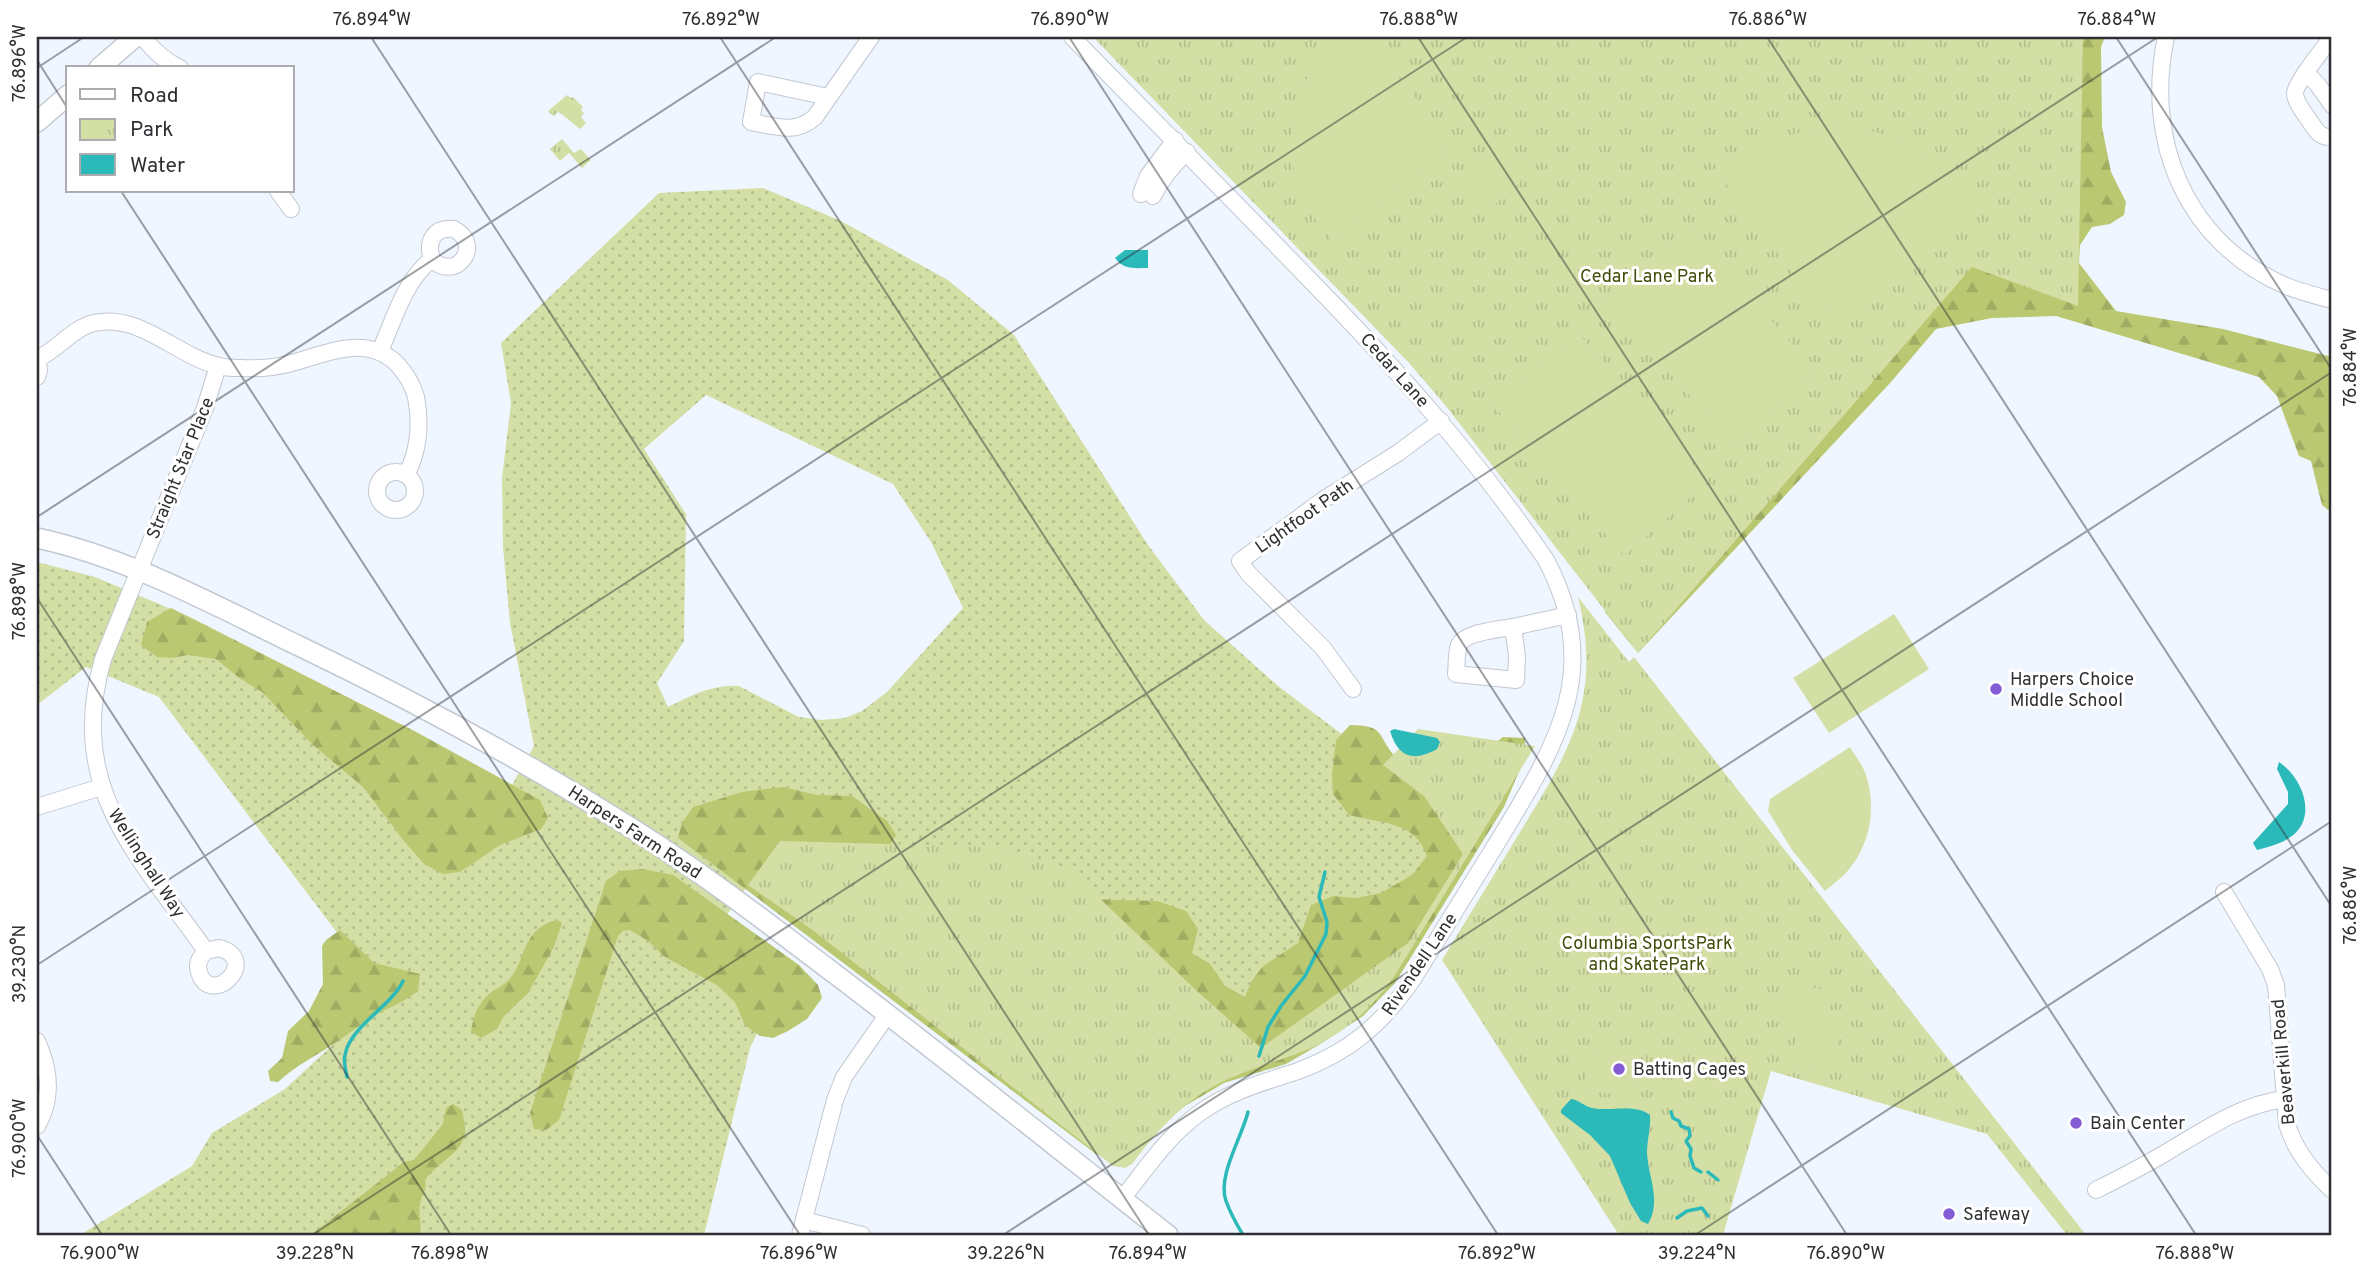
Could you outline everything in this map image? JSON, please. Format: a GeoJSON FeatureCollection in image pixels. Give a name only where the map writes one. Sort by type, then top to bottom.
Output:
{"type":"FeatureCollection","features":[{"type":"Feature","properties":{"kind":"main road"},"geometry":{"type":"LineString","coordinates":[[101,66],[135,37]]}},
{"type":"Feature","properties":{"kind":"main road"},"geometry":{"type":"LineString","coordinates":[[37,122],[66,97]]}},
{"type":"Feature","properties":{"kind":"main road","name":"Harpers Farm Road"},"geometry":{"type":"LineString","coordinates":[[37,538],[139,569],[429,711],[634,829],[694,869],[888,1014],[1168,1235]]}},
{"type":"Feature","properties":{"kind":"street"},"geometry":{"type":"LineString","coordinates":[[143,37],[154,51],[177,66]]}},
{"type":"Feature","properties":{"kind":"street"},"geometry":{"type":"LineString","coordinates":[[828,97],[758,82],[751,122],[789,129],[800,128],[815,117],[871,37]]}},
{"type":"Feature","properties":{"kind":"street","name":"Cedar Lane"},"geometry":{"type":"LineString","coordinates":[[1072,37],[1382,354],[1441,421],[1546,560],[1557,580],[1568,615]]}},
{"type":"Feature","properties":{"kind":"street"},"geometry":{"type":"LineString","coordinates":[[2166,37],[2159,81],[2159,107],[2167,150],[2187,200],[2217,237],[2251,267],[2286,286],[2332,300]]}},
{"type":"Feature","properties":{"kind":"street"},"geometry":{"type":"LineString","coordinates":[[2332,37],[2295,90],[2297,102],[2318,133],[2323,137],[2332,137]]}},
{"type":"Feature","properties":{"kind":"street"},"geometry":{"type":"LineString","coordinates":[[2306,73],[2332,105]]}},
{"type":"Feature","properties":{"kind":"street"},"geometry":{"type":"LineString","coordinates":[[1175,140],[1148,176],[1147,195],[1187,152]]}},
{"type":"Feature","properties":{"kind":"street"},"geometry":{"type":"LineString","coordinates":[[279,192],[291,209]]}},
{"type":"Feature","properties":{"kind":"street"},"geometry":{"type":"LineString","coordinates":[[380,351],[411,280],[432,258]]}},
{"type":"Feature","properties":{"kind":"street"},"geometry":{"type":"LineString","coordinates":[[37,377],[37,359],[51,352],[76,330],[100,322],[116,321],[134,325],[218,366],[256,369],[353,347],[380,351],[401,368],[415,391],[417,449],[405,475]]}},
{"type":"Feature","properties":{"kind":"street","name":"Straight Star Place"},"geometry":{"type":"LineString","coordinates":[[139,569],[205,408],[218,366]]}},
{"type":"Feature","properties":{"kind":"street","name":"Lightfoot Path"},"geometry":{"type":"LineString","coordinates":[[1353,689],[1323,648],[1248,573],[1240,561],[1323,500],[1398,453],[1441,421]]}},
{"type":"Feature","properties":{"kind":"street","name":"Wellinghall Way"},"geometry":{"type":"LineString","coordinates":[[139,569],[103,659],[97,681],[93,703],[92,743],[102,787],[111,810],[133,849],[206,951]]}},
{"type":"Feature","properties":{"kind":"street"},"geometry":{"type":"LineString","coordinates":[[1513,627],[1517,656],[1516,680],[1456,674],[1458,647],[1461,641],[1472,635],[1568,615]]}},
{"type":"Feature","properties":{"kind":"street","name":"Rivendell Lane"},"geometry":{"type":"LineString","coordinates":[[1122,1199],[1173,1136],[1199,1113],[1232,1094],[1301,1070],[1335,1054],[1365,1035],[1393,1007],[1532,785],[1553,745],[1572,682],[1573,651],[1568,615]]}},
{"type":"Feature","properties":{"kind":"street"},"geometry":{"type":"LineString","coordinates":[[37,807],[102,787]]}},
{"type":"Feature","properties":{"kind":"street","name":"Beaverkill Road"},"geometry":{"type":"LineString","coordinates":[[2224,892],[2270,969],[2276,985],[2284,1099],[2291,1139],[2303,1158],[2332,1190]]}},
{"type":"Feature","properties":{"kind":"street"},"geometry":{"type":"LineString","coordinates":[[862,1235],[802,1228],[835,1100],[844,1077],[888,1014]]}},
{"type":"Feature","properties":{"kind":"street"},"geometry":{"type":"LineString","coordinates":[[37,1041],[48,1071],[49,1089],[37,1126]]}},
{"type":"Feature","properties":{"kind":"street"},"geometry":{"type":"LineString","coordinates":[[2096,1190],[2171,1150],[2219,1120],[2262,1102],[2284,1099]]}},
{"type":"Feature","properties":{"kind":"green space","name":"Cedar Lane Park"},"geometry":{"type":"Polygon","coordinates":[[[1093,37],[2083,37],[2078,306],[1972,267],[1638,653],[1445,405],[1409,363],[1093,37]]]}},
{"type":"Feature","properties":{"kind":"green space"},"geometry":{"type":"Polygon","coordinates":[[[1338,37],[1365,37],[1447,135],[1447,147],[1333,242],[1311,212],[1301,192],[1295,172],[1292,130],[1302,88],[1323,52],[1338,37]]]}},
{"type":"Feature","properties":{"kind":"green space"},"geometry":{"type":"Polygon","coordinates":[[[1860,37],[2105,37],[2101,47],[2102,127],[2111,172],[2126,202],[2124,215],[2110,224],[2092,227],[2080,245],[2079,263],[2116,311],[2223,329],[2332,357],[2332,510],[2322,505],[2311,461],[2299,456],[2277,396],[2259,377],[2056,316],[1992,318],[1936,329],[1891,382],[1638,653],[1605,612],[1658,555],[1860,37]]]}},
{"type":"Feature","properties":{"kind":"green space"},"geometry":{"type":"Polygon","coordinates":[[[567,95],[583,107],[581,110],[584,113],[581,117],[586,123],[580,129],[559,112],[553,116],[548,111],[567,95]]]}},
{"type":"Feature","properties":{"kind":"green space"},"geometry":{"type":"Polygon","coordinates":[[[1841,127],[1886,135],[1922,151],[1953,177],[1979,214],[1847,314],[1822,311],[1723,180],[1749,157],[1776,141],[1806,131],[1841,127]]]}},
{"type":"Feature","properties":{"kind":"green space"},"geometry":{"type":"Polygon","coordinates":[[[562,139],[574,153],[581,149],[591,160],[582,168],[569,153],[560,161],[550,149],[562,139]]]}},
{"type":"Feature","properties":{"kind":"green space"},"geometry":{"type":"Polygon","coordinates":[[[1496,152],[1521,182],[1483,215],[1458,185],[1496,152]]]}},
{"type":"Feature","properties":{"kind":"green space"},"geometry":{"type":"Polygon","coordinates":[[[763,188],[841,221],[948,280],[1014,335],[1148,545],[1204,620],[1278,686],[1424,796],[1463,854],[1261,1048],[748,885],[724,919],[790,968],[750,1048],[704,1235],[80,1235],[192,1166],[212,1133],[285,1089],[370,1010],[366,971],[159,697],[86,667],[37,705],[37,562],[95,577],[190,617],[418,733],[512,785],[534,746],[510,623],[503,547],[502,478],[511,403],[501,343],[659,193],[763,188]],[[706,395],[644,449],[686,514],[684,641],[657,683],[668,707],[711,689],[739,686],[799,717],[821,720],[845,718],[862,711],[887,692],[963,608],[931,542],[893,484],[706,395]]]}},
{"type":"Feature","properties":{"kind":"green space"},"geometry":{"type":"Polygon","coordinates":[[[1689,226],[1817,373],[1734,447],[1605,299],[1689,226]]]}},
{"type":"Feature","properties":{"kind":"green space"},"geometry":{"type":"Polygon","coordinates":[[[1579,334],[1708,482],[1624,556],[1495,407],[1579,334]]]}},
{"type":"Feature","properties":{"kind":"green space","name":"Columbia SportsPark and SkatePark"},"geometry":{"type":"Polygon","coordinates":[[[1578,597],[1629,662],[1634,657],[2086,1235],[2067,1235],[1987,1134],[1771,1071],[1723,1235],[1619,1235],[1442,960],[1536,807],[1566,751],[1583,696],[1586,666],[1585,633],[1578,597]]]}},
{"type":"Feature","properties":{"kind":"green space"},"geometry":{"type":"Polygon","coordinates":[[[171,608],[418,733],[540,800],[548,818],[541,829],[500,845],[460,872],[443,874],[424,864],[363,787],[313,745],[262,692],[216,659],[188,655],[157,657],[141,645],[147,622],[171,608]]]}},
{"type":"Feature","properties":{"kind":"green space"},"geometry":{"type":"Polygon","coordinates":[[[1894,614],[1929,669],[1829,733],[1793,678],[1894,614]]]}},
{"type":"Feature","properties":{"kind":"green space"},"geometry":{"type":"Polygon","coordinates":[[[1350,725],[1374,728],[1395,756],[1419,774],[1470,761],[1503,737],[1525,738],[1524,760],[1504,807],[1395,983],[1363,1016],[1286,1064],[1224,1083],[1180,1109],[1113,1158],[1096,1154],[678,838],[682,823],[693,807],[742,792],[783,787],[817,795],[852,796],[887,821],[896,835],[891,844],[1085,899],[1157,901],[1186,911],[1198,929],[1192,953],[1210,964],[1225,986],[1245,997],[1251,982],[1263,966],[1298,943],[1311,905],[1333,896],[1356,898],[1381,893],[1412,875],[1427,856],[1421,844],[1405,830],[1385,822],[1349,815],[1333,794],[1336,740],[1350,725]]]}},
{"type":"Feature","properties":{"kind":"green space"},"geometry":{"type":"Polygon","coordinates":[[[1418,729],[1535,746],[1397,972],[1368,1008],[1345,1028],[1319,1044],[1241,1074],[1193,1099],[1156,1134],[1132,1164],[1125,1168],[1113,1166],[814,931],[748,885],[780,841],[998,847],[1071,871],[1261,1048],[1408,943],[1463,854],[1424,796],[1383,765],[1418,729]]]}},
{"type":"Feature","properties":{"kind":"green space"},"geometry":{"type":"Polygon","coordinates":[[[1850,747],[1865,771],[1871,801],[1869,827],[1861,851],[1854,862],[1846,873],[1825,891],[1792,850],[1768,811],[1770,799],[1850,747]]]}},
{"type":"Feature","properties":{"kind":"green space"},"geometry":{"type":"Polygon","coordinates":[[[643,869],[673,875],[799,965],[818,985],[822,998],[807,1019],[788,1031],[773,1038],[760,1036],[745,1025],[735,1002],[717,985],[665,957],[648,941],[630,930],[623,931],[618,936],[559,1120],[546,1130],[534,1129],[530,1113],[606,881],[620,871],[643,869]]]}},
{"type":"Feature","properties":{"kind":"green space"},"geometry":{"type":"Polygon","coordinates":[[[557,920],[562,923],[554,947],[528,993],[504,1016],[497,1029],[481,1038],[471,1032],[479,1006],[490,993],[508,981],[531,938],[545,925],[557,920]]]}},
{"type":"Feature","properties":{"kind":"green space"},"geometry":{"type":"Polygon","coordinates":[[[340,930],[374,963],[420,974],[418,991],[368,1019],[278,1082],[270,1081],[268,1071],[282,1058],[288,1031],[309,1011],[323,984],[322,946],[340,930]]]}},
{"type":"Feature","properties":{"kind":"green space"},"geometry":{"type":"Polygon","coordinates":[[[1794,982],[1834,993],[1829,1012],[1845,1018],[1833,1059],[1816,1073],[1789,1065],[1803,1016],[1784,1010],[1794,982]]]}},
{"type":"Feature","properties":{"kind":"green space","name":"Batting Cages"},"geometry":{"type":"Polygon","coordinates":[[[1606,1047],[1618,1048],[1633,1060],[1648,1066],[1643,1076],[1628,1089],[1609,1093],[1590,1090],[1580,1085],[1596,1054],[1606,1047]]]}},
{"type":"Feature","properties":{"kind":"green space"},"geometry":{"type":"Polygon","coordinates":[[[453,1104],[462,1110],[465,1133],[454,1153],[425,1180],[420,1208],[420,1235],[311,1235],[404,1162],[414,1160],[443,1124],[446,1108],[453,1104]]]}},
{"type":"Feature","properties":{"kind":"water"},"geometry":{"type":"Polygon","coordinates":[[[1125,250],[1148,250],[1148,268],[1130,267],[1118,262],[1115,258],[1125,250]]]}},
{"type":"Feature","properties":{"kind":"water"},"geometry":{"type":"Polygon","coordinates":[[[1394,729],[1437,738],[1440,742],[1437,749],[1429,753],[1408,755],[1397,747],[1393,740],[1390,731],[1394,729]]]}},
{"type":"Feature","properties":{"kind":"water"},"geometry":{"type":"Polygon","coordinates":[[[2279,762],[2288,769],[2301,788],[2305,810],[2303,820],[2298,830],[2289,838],[2257,850],[2253,843],[2288,804],[2288,792],[2277,769],[2279,762]]]}},
{"type":"Feature","properties":{"kind":"water"},"geometry":{"type":"Polygon","coordinates":[[[1571,1099],[1592,1108],[1637,1109],[1650,1115],[1647,1153],[1654,1207],[1648,1224],[1641,1221],[1630,1203],[1610,1156],[1590,1135],[1561,1113],[1571,1099]]]}},
{"type":"Feature","properties":{"kind":"waterway"},"geometry":{"type":"LineString","coordinates":[[1259,1056],[1268,1027],[1305,976],[1326,934],[1327,922],[1319,897],[1325,872]]}},
{"type":"Feature","properties":{"kind":"waterway"},"geometry":{"type":"LineString","coordinates":[[347,1077],[344,1060],[348,1045],[403,981]]}},
{"type":"Feature","properties":{"kind":"waterway"},"geometry":{"type":"LineString","coordinates":[[1243,1235],[1226,1201],[1224,1191],[1227,1168],[1248,1112]]}},
{"type":"Feature","properties":{"kind":"waterway"},"geometry":{"type":"LineString","coordinates":[[1671,1112],[1681,1126],[1689,1129],[1690,1136],[1686,1141],[1691,1149],[1690,1156],[1694,1168],[1701,1172]]}},
{"type":"Feature","properties":{"kind":"waterway"},"geometry":{"type":"LineString","coordinates":[[1708,1172],[1718,1180]]}},
{"type":"Feature","properties":{"kind":"waterway"},"geometry":{"type":"LineString","coordinates":[[1677,1218],[1687,1211],[1702,1208],[1708,1216]]}},
{"type":"Feature","properties":{"kind":"place","name":"Harpers Choice Middle School"},"geometry":{"type":"Point","coordinates":[1996,689]}},
{"type":"Feature","properties":{"kind":"place","name":"Batting Cages"},"geometry":{"type":"Point","coordinates":[1619,1069]}},
{"type":"Feature","properties":{"kind":"place","name":"Bain Center"},"geometry":{"type":"Point","coordinates":[2076,1123]}},
{"type":"Feature","properties":{"kind":"place","name":"Safeway"},"geometry":{"type":"Point","coordinates":[1949,1214]}}]}
